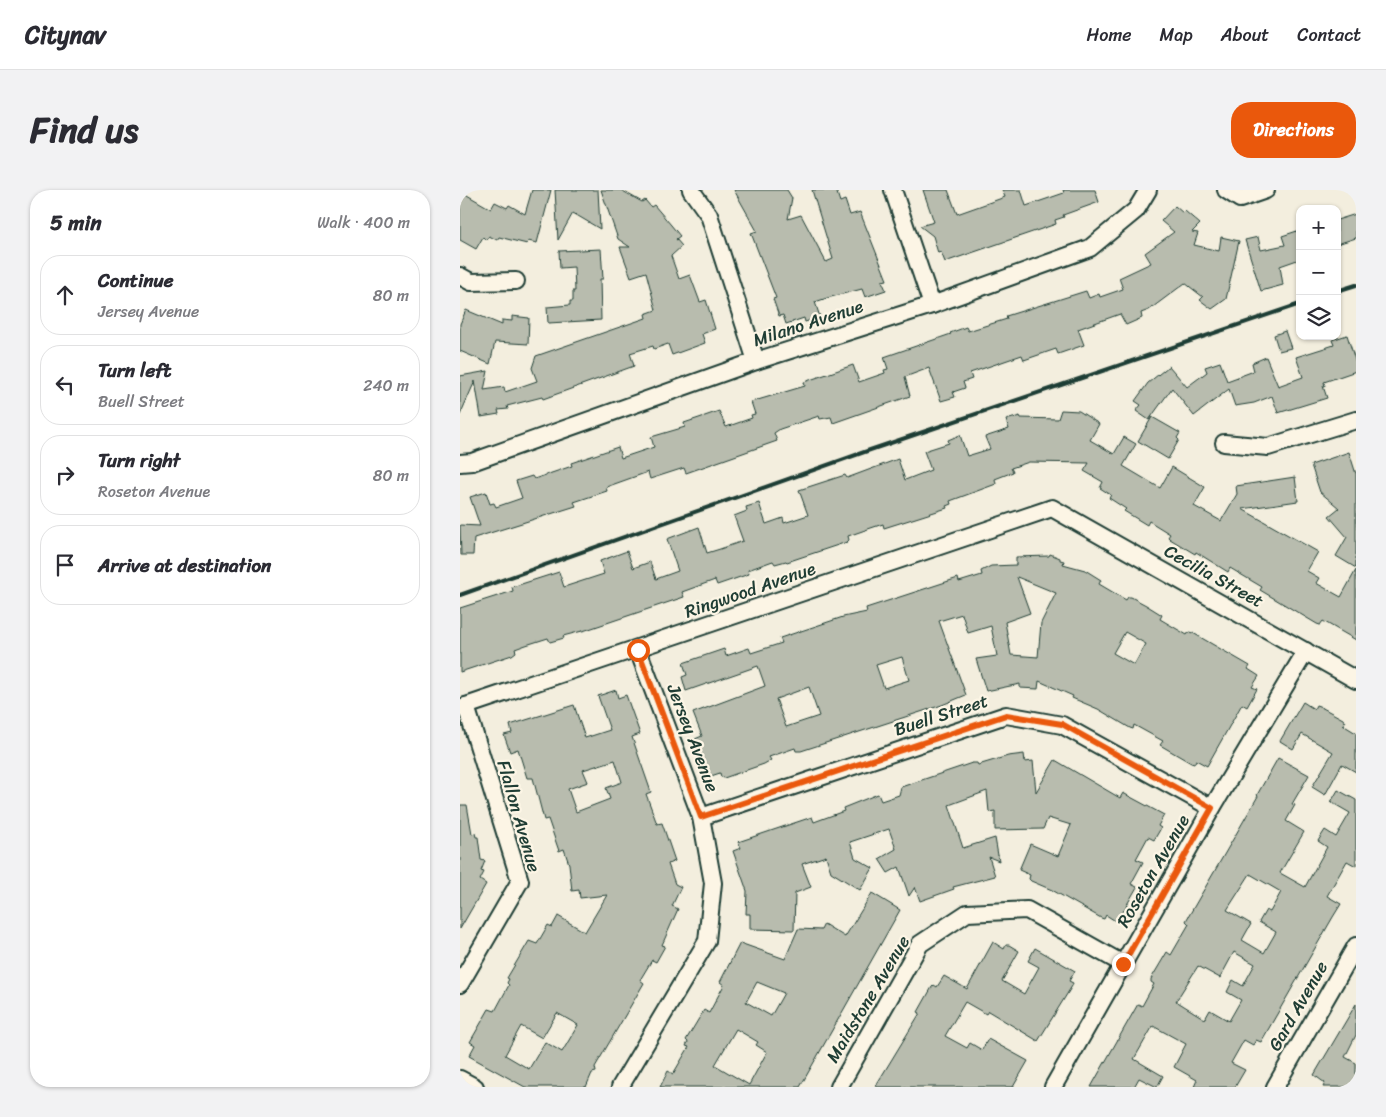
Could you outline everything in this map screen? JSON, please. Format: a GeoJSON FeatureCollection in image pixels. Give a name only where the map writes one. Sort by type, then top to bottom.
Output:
{"type":"FeatureCollection","features":[{"type":"Feature","properties":{"kind":"street"},"geometry":{"type":"LineString","coordinates":[[690,190],[709,215],[756,361]]}},
{"type":"Feature","properties":{"kind":"street"},"geometry":{"type":"LineString","coordinates":[[893,190],[932,305]]}},
{"type":"Feature","properties":{"kind":"street","name":"Milano Avenue"},"geometry":{"type":"LineString","coordinates":[[460,463],[472,462],[756,361],[932,305],[1090,248],[1136,210],[1148,190]]}},
{"type":"Feature","properties":{"kind":"street"},"geometry":{"type":"LineString","coordinates":[[1226,190],[1240,199],[1266,190]]}},
{"type":"Feature","properties":{"kind":"street"},"geometry":{"type":"LineString","coordinates":[[460,276],[471,282],[516,281]]}},
{"type":"Feature","properties":{"kind":"street"},"geometry":{"type":"LineString","coordinates":[[1224,443],[1268,447],[1356,420]]}},
{"type":"Feature","properties":{"kind":"street","name":"Ringwood Avenue"},"geometry":{"type":"LineString","coordinates":[[463,707],[638,650],[1052,508]]}},
{"type":"Feature","properties":{"kind":"street","name":"Cecilia Street"},"geometry":{"type":"LineString","coordinates":[[1052,508],[1356,680]]}},
{"type":"Feature","properties":{"kind":"street","name":"Jersey Avenue"},"geometry":{"type":"LineString","coordinates":[[620,1087],[707,941],[713,883],[701,817],[638,650]]}},
{"type":"Feature","properties":{"kind":"street","name":"Roseton Avenue"},"geometry":{"type":"LineString","coordinates":[[1053,1087],[1212,808],[1306,651]]}},
{"type":"Feature","properties":{"kind":"street","name":"Flallon Avenue"},"geometry":{"type":"LineString","coordinates":[[460,984],[520,881],[463,707]]}},
{"type":"Feature","properties":{"kind":"street","name":"Buell Street"},"geometry":{"type":"LineString","coordinates":[[701,817],[1006,715],[1062,724],[1212,808]]}},
{"type":"Feature","properties":{"kind":"street","name":"Maidstone Avenue"},"geometry":{"type":"LineString","coordinates":[[839,1087],[920,944],[967,913],[1027,910],[1123,964]]}},
{"type":"Feature","properties":{"kind":"street","name":"Gard Avenue"},"geometry":{"type":"LineString","coordinates":[[1275,1087],[1356,946]]}},
{"type":"Feature","properties":{"kind":"street"},"geometry":{"type":"LineString","coordinates":[[460,1078],[474,1087]]}},
{"type":"Feature","properties":{"kind":"building"},"geometry":{"type":"Polygon","coordinates":[[[532,190],[551,190],[537,243],[528,241],[527,244],[499,237],[497,240],[489,236],[486,240],[483,237],[476,249],[460,240],[460,191],[491,209],[495,202],[507,208],[509,205],[525,214],[532,190]]]}},
{"type":"Feature","properties":{"kind":"building"},"geometry":{"type":"Polygon","coordinates":[[[555,190],[598,190],[600,229],[573,213],[558,240],[555,190]]]}},
{"type":"Feature","properties":{"kind":"building"},"geometry":{"type":"Polygon","coordinates":[[[601,190],[621,190],[642,202],[645,200],[651,207],[654,205],[671,225],[680,236],[676,239],[682,246],[671,256],[679,279],[690,275],[700,302],[706,300],[715,329],[702,334],[705,343],[672,355],[668,344],[654,349],[653,346],[630,353],[634,366],[543,399],[542,397],[507,406],[508,409],[498,410],[499,414],[481,417],[475,381],[460,415],[460,376],[488,371],[484,390],[504,387],[505,392],[537,381],[532,368],[536,356],[646,318],[645,314],[656,310],[646,272],[631,277],[620,247],[630,247],[618,239],[601,190]]]}},
{"type":"Feature","properties":{"kind":"building"},"geometry":{"type":"Polygon","coordinates":[[[734,190],[787,190],[792,198],[788,219],[801,215],[826,262],[833,259],[812,190],[836,190],[840,202],[845,200],[850,215],[860,212],[887,280],[882,281],[886,290],[865,297],[862,289],[815,302],[820,317],[805,322],[804,318],[786,324],[783,315],[779,316],[773,299],[776,298],[751,233],[757,231],[734,190]]]}},
{"type":"Feature","properties":{"kind":"building"},"geometry":{"type":"Polygon","coordinates":[[[923,190],[948,190],[957,214],[1005,197],[1002,190],[1021,190],[1026,206],[1064,193],[1063,190],[1095,190],[1099,202],[1063,215],[1064,217],[1055,220],[1056,224],[945,262],[941,252],[938,253],[933,236],[920,226],[934,222],[923,190]]]}},
{"type":"Feature","properties":{"kind":"building"},"geometry":{"type":"Polygon","coordinates":[[[1175,206],[1183,213],[1185,211],[1200,224],[1192,232],[1198,233],[1194,245],[1219,251],[1221,237],[1239,241],[1226,299],[1212,309],[1200,300],[1203,297],[1185,283],[1149,310],[1141,313],[1142,318],[1126,325],[1120,314],[1078,329],[1084,345],[1058,354],[1056,349],[1024,360],[1022,355],[970,373],[972,379],[963,382],[965,388],[953,392],[955,397],[941,401],[929,368],[905,377],[910,396],[833,423],[831,417],[820,419],[819,416],[780,429],[774,433],[777,441],[686,473],[684,468],[650,479],[648,472],[606,487],[607,491],[574,502],[576,506],[474,538],[473,555],[461,555],[460,525],[480,526],[470,497],[486,492],[490,504],[494,503],[496,507],[522,498],[516,481],[532,476],[534,479],[572,466],[571,463],[618,447],[621,458],[654,447],[651,437],[685,427],[684,423],[719,411],[726,427],[752,418],[751,415],[755,414],[751,402],[805,386],[804,382],[853,365],[859,382],[885,373],[884,370],[888,369],[884,357],[966,327],[968,331],[1007,319],[1006,316],[1086,291],[1089,298],[1099,294],[1100,297],[1123,289],[1119,278],[1151,263],[1145,253],[1174,232],[1161,221],[1175,206]]]}},
{"type":"Feature","properties":{"kind":"building"},"geometry":{"type":"Polygon","coordinates":[[[1356,214],[1356,238],[1341,243],[1341,219],[1356,214]]]}},
{"type":"Feature","properties":{"kind":"building"},"geometry":{"type":"Polygon","coordinates":[[[1296,231],[1296,260],[1280,266],[1283,285],[1261,291],[1245,240],[1258,237],[1261,250],[1285,245],[1282,236],[1296,231]]]}},
{"type":"Feature","properties":{"kind":"building"},"geometry":{"type":"Polygon","coordinates":[[[601,249],[603,279],[600,279],[601,320],[548,323],[547,307],[570,305],[570,301],[573,301],[573,291],[575,291],[574,267],[560,268],[559,251],[601,249]]]}},
{"type":"Feature","properties":{"kind":"building"},"geometry":{"type":"Polygon","coordinates":[[[466,310],[502,325],[502,320],[512,321],[512,316],[529,318],[528,344],[495,342],[490,364],[460,351],[460,324],[466,310]]]}},
{"type":"Feature","properties":{"kind":"building"},"geometry":{"type":"Polygon","coordinates":[[[1285,331],[1291,348],[1279,351],[1274,335],[1285,331]]]}},
{"type":"Feature","properties":{"kind":"building"},"geometry":{"type":"Polygon","coordinates":[[[1347,335],[1356,363],[1356,371],[1324,382],[1325,386],[1323,386],[1327,398],[1278,413],[1272,396],[1254,403],[1235,406],[1229,389],[1194,416],[1172,388],[1149,420],[1136,411],[1141,405],[1135,401],[1148,383],[1169,366],[1187,387],[1207,372],[1205,367],[1220,362],[1227,381],[1254,371],[1252,363],[1266,357],[1278,386],[1303,377],[1296,357],[1334,345],[1332,340],[1341,340],[1341,337],[1347,335]]]}},
{"type":"Feature","properties":{"kind":"building"},"geometry":{"type":"Polygon","coordinates":[[[1061,410],[1079,411],[1099,424],[1090,440],[1114,454],[1124,437],[1136,444],[1123,466],[1160,488],[1172,467],[1205,487],[1194,506],[1221,521],[1237,494],[1236,486],[1295,477],[1298,501],[1242,509],[1318,552],[1307,571],[1319,578],[1316,583],[1341,597],[1356,570],[1356,640],[1323,621],[1320,625],[1317,624],[1260,590],[1262,587],[1230,568],[1228,572],[1196,552],[1195,554],[1170,539],[1168,537],[1170,534],[1149,521],[1147,525],[1124,511],[1126,509],[1109,498],[1111,495],[1100,488],[1103,482],[1084,471],[1089,463],[1029,462],[1011,468],[1013,472],[995,479],[996,484],[950,501],[951,504],[946,506],[947,508],[884,528],[883,524],[871,528],[848,536],[849,540],[847,542],[787,562],[775,564],[773,561],[748,570],[749,574],[717,585],[715,580],[682,592],[684,597],[563,636],[564,638],[550,642],[548,638],[526,645],[515,649],[516,652],[512,655],[460,672],[460,608],[513,591],[512,587],[559,572],[564,587],[604,574],[600,561],[627,551],[633,568],[650,562],[656,579],[678,571],[667,539],[699,527],[707,553],[720,549],[743,541],[734,516],[747,511],[746,507],[759,503],[766,524],[783,518],[784,523],[808,515],[799,490],[845,475],[847,478],[898,459],[905,480],[931,470],[924,451],[949,443],[948,440],[960,435],[967,456],[990,449],[985,437],[1009,429],[1006,420],[1020,416],[1021,418],[1058,419],[1061,410]]]}},
{"type":"Feature","properties":{"kind":"building"},"geometry":{"type":"Polygon","coordinates":[[[1152,417],[1180,433],[1177,438],[1179,440],[1168,459],[1138,441],[1152,417]]]}},
{"type":"Feature","properties":{"kind":"building"},"geometry":{"type":"Polygon","coordinates":[[[1349,452],[1356,474],[1356,568],[1336,556],[1347,537],[1329,516],[1339,508],[1320,492],[1311,465],[1349,452]]]}},
{"type":"Feature","properties":{"kind":"building"},"geometry":{"type":"Polygon","coordinates":[[[1050,554],[1060,558],[1060,560],[1064,561],[1063,564],[1085,570],[1101,580],[1099,584],[1126,600],[1128,597],[1131,597],[1146,605],[1162,615],[1160,619],[1187,635],[1189,632],[1193,633],[1250,666],[1248,669],[1259,676],[1252,687],[1257,689],[1247,707],[1242,704],[1207,766],[1196,760],[1194,764],[1191,763],[1160,745],[1163,741],[1134,725],[1133,729],[1130,728],[1098,709],[1072,698],[1073,696],[1039,681],[1038,689],[1020,688],[1020,684],[986,691],[976,659],[997,656],[991,626],[968,633],[962,614],[939,621],[966,695],[942,705],[801,751],[796,751],[795,748],[769,757],[771,760],[764,764],[724,778],[721,777],[720,773],[708,777],[695,739],[702,736],[693,713],[765,686],[758,666],[686,691],[682,677],[687,675],[683,663],[724,649],[726,656],[749,648],[751,653],[782,643],[780,638],[843,617],[867,612],[866,608],[958,578],[959,582],[982,575],[981,571],[991,566],[1016,565],[1016,557],[1049,556],[1050,554]],[[1017,577],[1030,613],[1005,622],[1011,655],[1038,657],[1041,623],[1056,593],[1017,577]],[[1125,632],[1113,653],[1134,665],[1146,644],[1125,632]],[[902,657],[876,665],[884,688],[909,680],[902,657]],[[809,687],[776,699],[786,727],[819,716],[809,687]]]}},
{"type":"Feature","properties":{"kind":"building"},"geometry":{"type":"Polygon","coordinates":[[[616,690],[618,698],[626,695],[640,734],[632,737],[651,792],[646,794],[657,824],[662,823],[675,861],[668,864],[675,884],[681,887],[672,906],[678,909],[662,945],[665,946],[656,962],[652,960],[640,980],[644,983],[595,1067],[596,1072],[592,1073],[586,1087],[525,1087],[469,1056],[475,1045],[470,1042],[489,1009],[495,1011],[509,985],[507,983],[509,979],[507,978],[529,941],[537,944],[548,925],[552,927],[558,916],[585,932],[607,895],[580,898],[579,890],[572,891],[569,864],[564,849],[559,851],[548,819],[544,820],[533,778],[527,778],[518,749],[510,752],[504,735],[512,733],[510,725],[574,705],[585,738],[610,730],[598,696],[616,690]],[[615,760],[583,770],[588,782],[568,789],[576,812],[610,799],[606,788],[622,782],[615,760]],[[557,1013],[542,1038],[521,1026],[505,1055],[529,1069],[545,1042],[562,1052],[578,1025],[557,1013]]]}},
{"type":"Feature","properties":{"kind":"building"},"geometry":{"type":"Polygon","coordinates":[[[1303,702],[1314,709],[1316,705],[1319,706],[1343,719],[1345,722],[1343,725],[1356,733],[1356,772],[1342,764],[1325,795],[1312,787],[1333,752],[1302,734],[1293,749],[1280,741],[1303,702]]]}},
{"type":"Feature","properties":{"kind":"building"},"geometry":{"type":"Polygon","coordinates":[[[1024,754],[1025,762],[1033,761],[1036,792],[1055,760],[1120,798],[1123,793],[1164,815],[1158,826],[1161,828],[1154,840],[1148,837],[1136,859],[1143,862],[1131,884],[1137,887],[1117,922],[1106,915],[1104,919],[1101,918],[1052,890],[1031,881],[1029,879],[1030,875],[1019,870],[1030,844],[1058,856],[1071,825],[1048,818],[1043,829],[995,830],[995,811],[989,812],[987,791],[949,805],[963,848],[995,838],[999,861],[989,857],[995,876],[953,887],[954,889],[920,901],[915,887],[909,896],[899,867],[888,873],[879,859],[896,849],[889,829],[850,842],[855,858],[873,868],[860,890],[831,872],[826,856],[802,864],[811,887],[795,893],[794,930],[750,929],[750,914],[746,914],[747,891],[733,851],[741,848],[738,842],[812,817],[814,822],[844,811],[843,808],[878,794],[881,801],[899,795],[901,787],[972,763],[977,763],[978,765],[1008,756],[1024,754]]]}},
{"type":"Feature","properties":{"kind":"building"},"geometry":{"type":"Polygon","coordinates":[[[1278,758],[1309,775],[1292,804],[1295,805],[1286,821],[1304,832],[1280,873],[1305,887],[1327,847],[1318,841],[1325,830],[1336,837],[1350,813],[1331,802],[1338,790],[1356,800],[1356,866],[1347,861],[1327,896],[1341,904],[1261,1042],[1256,1040],[1253,1045],[1244,1040],[1231,1063],[1245,1070],[1235,1087],[1194,1087],[1197,1080],[1174,1067],[1186,1044],[1153,1026],[1134,1059],[1163,1076],[1157,1087],[1139,1078],[1134,1087],[1091,1087],[1138,1004],[1142,1006],[1154,984],[1151,982],[1151,979],[1167,952],[1171,955],[1189,924],[1186,921],[1187,919],[1278,758]],[[1250,874],[1227,910],[1251,924],[1242,940],[1264,953],[1276,932],[1259,922],[1266,910],[1270,912],[1281,892],[1250,874]],[[1234,952],[1220,978],[1198,966],[1176,1001],[1205,1019],[1210,1010],[1229,1021],[1241,1000],[1227,992],[1233,980],[1243,986],[1255,964],[1234,952]]]}},
{"type":"Feature","properties":{"kind":"building"},"geometry":{"type":"Polygon","coordinates":[[[460,805],[467,805],[472,834],[475,833],[476,837],[478,837],[481,860],[485,861],[481,871],[484,872],[480,880],[486,884],[460,929],[460,805]]]}},
{"type":"Feature","properties":{"kind":"building"},"geometry":{"type":"Polygon","coordinates":[[[872,893],[900,910],[800,1087],[660,1087],[668,1071],[673,1074],[689,1047],[686,1046],[688,1042],[686,1040],[704,1010],[709,1013],[724,985],[720,982],[740,943],[785,959],[798,929],[821,930],[824,924],[845,937],[872,893]],[[757,982],[746,1002],[771,1016],[784,993],[757,982]],[[736,1029],[715,1065],[749,1085],[767,1052],[756,1045],[758,1042],[736,1029]]]}},
{"type":"Feature","properties":{"kind":"building"},"geometry":{"type":"Polygon","coordinates":[[[993,942],[1004,949],[1006,945],[1009,945],[1019,951],[1002,981],[1024,994],[1039,967],[1028,961],[1035,948],[1075,971],[1069,981],[1073,983],[1072,986],[1038,1041],[988,1011],[986,1014],[965,1002],[945,1036],[967,1048],[970,1043],[982,1050],[988,1039],[1028,1061],[1013,1087],[875,1087],[920,1013],[918,1012],[932,987],[934,985],[937,987],[944,976],[967,989],[993,942]]]}},
{"type":"Feature","properties":{"kind":"building"},"geometry":{"type":"Polygon","coordinates":[[[1356,1004],[1356,1035],[1345,1057],[1356,1063],[1356,1087],[1323,1087],[1325,1083],[1314,1075],[1356,1004]]]}},
{"type":"Feature","properties":{"kind":"railway"},"geometry":{"type":"LineString","coordinates":[[1341,290],[1356,285]]}},
{"type":"Feature","properties":{"kind":"railway"},"geometry":{"type":"LineString","coordinates":[[460,595],[870,450],[1296,305]]}},
{"type":"Feature","properties":{"kind":"route"},"geometry":{"type":"LineString","coordinates":[[638,650],[701,817],[1006,715],[1062,724],[1212,808],[1123,964]]}}]}
